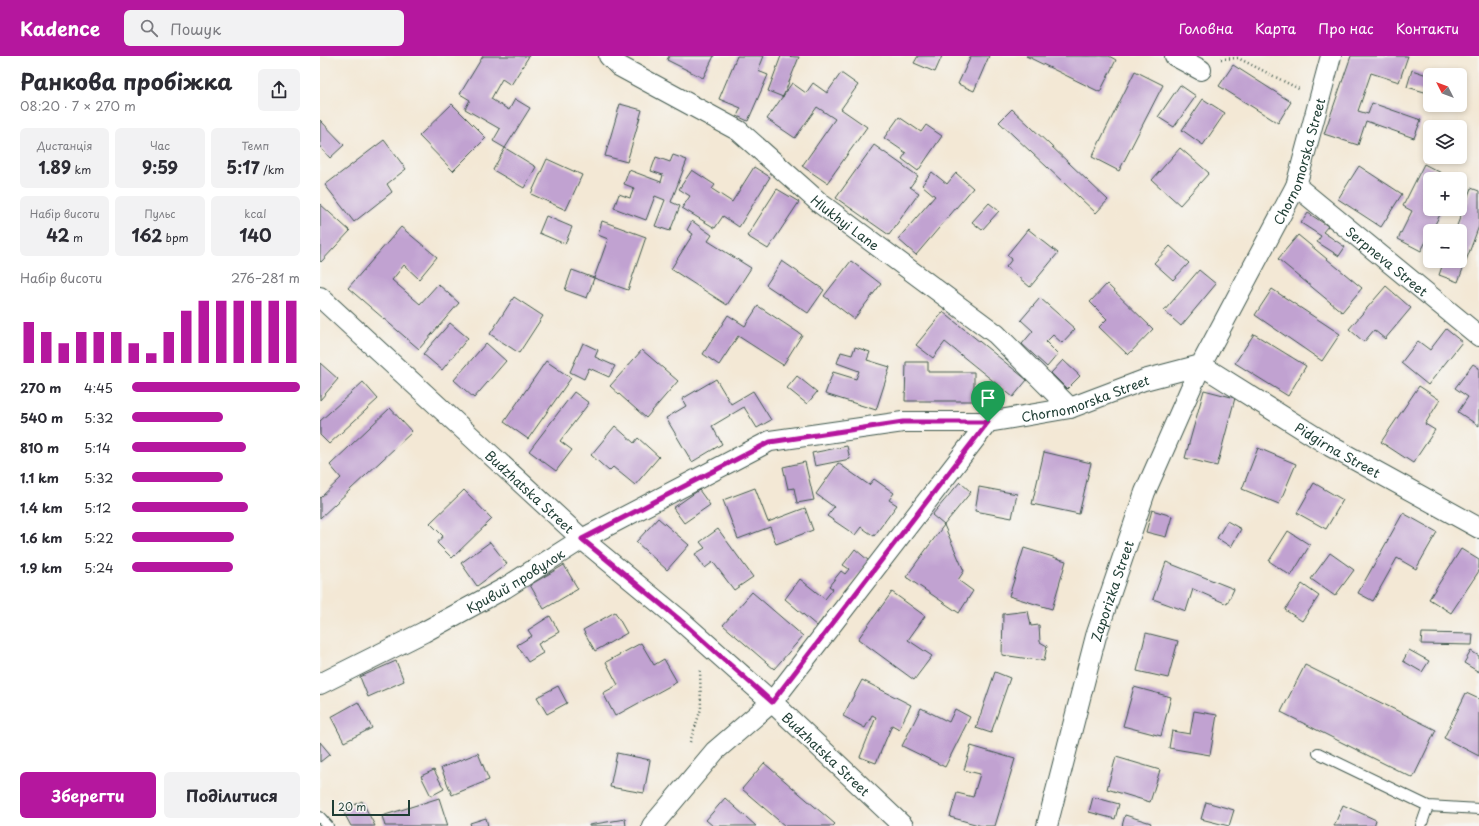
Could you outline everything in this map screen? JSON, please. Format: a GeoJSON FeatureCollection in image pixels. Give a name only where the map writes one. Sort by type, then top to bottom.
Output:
{"type":"FeatureCollection","features":[{"type":"Feature","properties":{"kind":"street","name":"Hlukhyi Lane"},"geometry":{"type":"LineString","coordinates":[[609,56],[619,66],[739,131],[821,204],[996,334],[1070,408]]}},
{"type":"Feature","properties":{"kind":"street"},"geometry":{"type":"LineString","coordinates":[[1175,56],[1201,70]]}},
{"type":"Feature","properties":{"kind":"street","name":"Chornomorska Street"},"geometry":{"type":"LineString","coordinates":[[988,422],[1070,408],[1144,380],[1201,365],[1296,186],[1331,56]]}},
{"type":"Feature","properties":{"kind":"street","name":"Serpneva Street"},"geometry":{"type":"LineString","coordinates":[[1296,186],[1479,336]]}},
{"type":"Feature","properties":{"kind":"street","name":"Budzhatska Street"},"geometry":{"type":"LineString","coordinates":[[320,297],[582,539],[680,620],[772,702],[903,826]]}},
{"type":"Feature","properties":{"kind":"street","name":"Pidgirna Street"},"geometry":{"type":"LineString","coordinates":[[1201,365],[1330,446],[1479,528]]}},
{"type":"Feature","properties":{"kind":"street","name":"Zaporizka Street"},"geometry":{"type":"LineString","coordinates":[[1047,826],[1096,636],[1145,492],[1201,365]]}},
{"type":"Feature","properties":{"kind":"street","name":"Кривий провулок"},"geometry":{"type":"LineString","coordinates":[[320,684],[424,632],[505,588],[582,539],[770,442],[903,422],[988,422]]}},
{"type":"Feature","properties":{"kind":"street"},"geometry":{"type":"LineString","coordinates":[[652,826],[715,751],[772,702],[988,422]]}},
{"type":"Feature","properties":{"kind":"lane"},"geometry":{"type":"LineString","coordinates":[[1318,753],[1428,806],[1479,809]]}},
{"type":"Feature","properties":{"kind":"lane"},"geometry":{"type":"LineString","coordinates":[[1421,826],[1428,806]]}},
{"type":"Feature","properties":{"kind":"lane"},"geometry":{"type":"LineString","coordinates":[[320,817],[328,826]]}},
{"type":"Feature","properties":{"kind":"path"},"geometry":{"type":"LineString","coordinates":[[1201,70],[1221,59],[1238,58],[1319,99]]}},
{"type":"Feature","properties":{"kind":"path"},"geometry":{"type":"LineString","coordinates":[[690,744],[701,709],[700,665]]}},
{"type":"Feature","properties":{"kind":"building"},"geometry":{"type":"Polygon","coordinates":[[[483,56],[529,56],[511,85],[502,79],[491,99],[509,110],[515,99],[530,108],[505,148],[493,141],[500,129],[465,109],[470,100],[460,94],[483,56]]]}},
{"type":"Feature","properties":{"kind":"building"},"geometry":{"type":"Polygon","coordinates":[[[669,56],[714,56],[703,78],[667,60],[669,56]]]}},
{"type":"Feature","properties":{"kind":"building"},"geometry":{"type":"Polygon","coordinates":[[[737,56],[764,56],[758,71],[768,75],[748,121],[737,116],[741,108],[719,99],[737,56]]]}},
{"type":"Feature","properties":{"kind":"building"},"geometry":{"type":"Polygon","coordinates":[[[781,56],[799,57],[783,97],[768,91],[781,56]]]}},
{"type":"Feature","properties":{"kind":"building"},"geometry":{"type":"Polygon","coordinates":[[[918,56],[942,56],[935,72],[914,63],[918,56]]]}},
{"type":"Feature","properties":{"kind":"building"},"geometry":{"type":"Polygon","coordinates":[[[971,56],[989,56],[974,91],[958,84],[971,56]]]}},
{"type":"Feature","properties":{"kind":"building"},"geometry":{"type":"Polygon","coordinates":[[[1026,56],[1109,56],[1116,60],[1100,92],[1026,56]]]}},
{"type":"Feature","properties":{"kind":"building"},"geometry":{"type":"Polygon","coordinates":[[[1351,56],[1408,56],[1399,82],[1371,73],[1358,111],[1368,114],[1372,103],[1421,120],[1414,138],[1366,121],[1358,145],[1324,134],[1351,56]]]}},
{"type":"Feature","properties":{"kind":"building"},"geometry":{"type":"Polygon","coordinates":[[[1233,65],[1291,102],[1278,123],[1219,86],[1233,65]]]}},
{"type":"Feature","properties":{"kind":"building"},"geometry":{"type":"Polygon","coordinates":[[[1412,70],[1423,74],[1423,92],[1407,87],[1412,70]]]}},
{"type":"Feature","properties":{"kind":"building"},"geometry":{"type":"Polygon","coordinates":[[[1135,71],[1163,85],[1119,171],[1092,157],[1135,71]]]}},
{"type":"Feature","properties":{"kind":"building"},"geometry":{"type":"Polygon","coordinates":[[[841,73],[858,85],[841,109],[867,127],[827,183],[802,166],[835,119],[817,107],[795,138],[767,119],[792,83],[806,93],[813,83],[827,93],[841,73]]]}},
{"type":"Feature","properties":{"kind":"building"},"geometry":{"type":"Polygon","coordinates":[[[1180,85],[1196,96],[1174,127],[1158,117],[1180,85]]]}},
{"type":"Feature","properties":{"kind":"building"},"geometry":{"type":"Polygon","coordinates":[[[1203,99],[1225,113],[1203,145],[1182,130],[1203,99]]]}},
{"type":"Feature","properties":{"kind":"building"},"geometry":{"type":"Polygon","coordinates":[[[452,104],[486,138],[453,171],[419,136],[452,104]]]}},
{"type":"Feature","properties":{"kind":"building"},"geometry":{"type":"Polygon","coordinates":[[[620,104],[642,110],[627,162],[605,156],[620,104]]]}},
{"type":"Feature","properties":{"kind":"building"},"geometry":{"type":"Polygon","coordinates":[[[1012,109],[1108,200],[1096,213],[999,122],[1012,109]]]}},
{"type":"Feature","properties":{"kind":"building"},"geometry":{"type":"Polygon","coordinates":[[[899,117],[921,132],[926,125],[942,136],[918,171],[902,159],[906,153],[884,138],[899,117]]]}},
{"type":"Feature","properties":{"kind":"building"},"geometry":{"type":"Polygon","coordinates":[[[320,120],[344,145],[330,158],[320,147],[320,120]]]}},
{"type":"Feature","properties":{"kind":"building"},"geometry":{"type":"Polygon","coordinates":[[[384,140],[406,169],[387,184],[392,192],[354,222],[325,185],[384,140]]]}},
{"type":"Feature","properties":{"kind":"building"},"geometry":{"type":"Polygon","coordinates":[[[874,145],[918,176],[910,187],[919,193],[889,235],[836,198],[874,145]]]}},
{"type":"Feature","properties":{"kind":"building"},"geometry":{"type":"Polygon","coordinates":[[[505,148],[536,167],[524,188],[493,170],[505,148]]]}},
{"type":"Feature","properties":{"kind":"building"},"geometry":{"type":"Polygon","coordinates":[[[1180,148],[1209,173],[1180,205],[1152,180],[1180,148]]]}},
{"type":"Feature","properties":{"kind":"building"},"geometry":{"type":"Polygon","coordinates":[[[673,155],[687,160],[671,202],[680,206],[670,231],[655,226],[665,200],[655,196],[646,220],[614,208],[619,194],[630,198],[634,188],[624,184],[629,170],[661,182],[663,175],[651,171],[656,157],[670,162],[673,155]]]}},
{"type":"Feature","properties":{"kind":"building"},"geometry":{"type":"Polygon","coordinates":[[[547,159],[582,175],[566,210],[531,194],[547,159]]]}},
{"type":"Feature","properties":{"kind":"building"},"geometry":{"type":"Polygon","coordinates":[[[1424,164],[1439,172],[1423,172],[1423,216],[1439,216],[1435,224],[1423,224],[1423,247],[1421,251],[1398,239],[1412,211],[1403,206],[1424,164]]]}},
{"type":"Feature","properties":{"kind":"building"},"geometry":{"type":"Polygon","coordinates":[[[1359,166],[1402,194],[1381,227],[1338,199],[1359,166]]]}},
{"type":"Feature","properties":{"kind":"building"},"geometry":{"type":"Polygon","coordinates":[[[754,167],[770,177],[739,227],[723,216],[715,228],[682,208],[690,196],[679,189],[692,170],[715,185],[712,189],[732,202],[754,167]]]}},
{"type":"Feature","properties":{"kind":"building"},"geometry":{"type":"Polygon","coordinates":[[[932,172],[947,184],[956,173],[973,188],[916,255],[898,239],[935,196],[922,185],[932,172]]]}},
{"type":"Feature","properties":{"kind":"building"},"geometry":{"type":"Polygon","coordinates":[[[1471,188],[1479,191],[1479,226],[1467,258],[1467,224],[1458,224],[1461,216],[1467,216],[1467,199],[1471,188]]]}},
{"type":"Feature","properties":{"kind":"building"},"geometry":{"type":"Polygon","coordinates":[[[777,189],[799,202],[768,249],[747,236],[777,189]]]}},
{"type":"Feature","properties":{"kind":"building"},"geometry":{"type":"Polygon","coordinates":[[[989,203],[999,211],[982,230],[972,222],[989,203]]]}},
{"type":"Feature","properties":{"kind":"building"},"geometry":{"type":"Polygon","coordinates":[[[320,204],[350,231],[321,262],[320,261],[320,204]]]}},
{"type":"Feature","properties":{"kind":"building"},"geometry":{"type":"Polygon","coordinates":[[[1308,213],[1328,226],[1323,232],[1345,247],[1339,256],[1317,242],[1321,236],[1301,223],[1308,213]]]}},
{"type":"Feature","properties":{"kind":"building"},"geometry":{"type":"Polygon","coordinates":[[[546,216],[572,227],[565,244],[539,233],[546,216]]]}},
{"type":"Feature","properties":{"kind":"building"},"geometry":{"type":"Polygon","coordinates":[[[602,221],[646,237],[628,290],[594,278],[608,239],[598,235],[602,221]]]}},
{"type":"Feature","properties":{"kind":"building"},"geometry":{"type":"Polygon","coordinates":[[[692,221],[712,235],[708,241],[751,268],[727,305],[671,269],[693,234],[687,230],[692,221]]]}},
{"type":"Feature","properties":{"kind":"building"},"geometry":{"type":"Polygon","coordinates":[[[401,227],[437,257],[419,279],[404,265],[392,280],[420,304],[438,284],[459,303],[419,349],[348,288],[401,227]]]}},
{"type":"Feature","properties":{"kind":"building"},"geometry":{"type":"Polygon","coordinates":[[[1028,229],[1058,253],[1030,287],[1006,267],[1012,259],[1007,255],[1028,229]]]}},
{"type":"Feature","properties":{"kind":"building"},"geometry":{"type":"Polygon","coordinates":[[[1298,235],[1362,288],[1342,312],[1278,259],[1298,235]]]}},
{"type":"Feature","properties":{"kind":"building"},"geometry":{"type":"Polygon","coordinates":[[[1170,246],[1189,263],[1173,280],[1154,263],[1170,246]]]}},
{"type":"Feature","properties":{"kind":"building"},"geometry":{"type":"Polygon","coordinates":[[[782,261],[824,290],[808,313],[766,285],[782,261]]]}},
{"type":"Feature","properties":{"kind":"building"},"geometry":{"type":"Polygon","coordinates":[[[851,261],[881,284],[854,319],[824,296],[851,261]]]}},
{"type":"Feature","properties":{"kind":"building"},"geometry":{"type":"Polygon","coordinates":[[[1442,268],[1463,268],[1458,282],[1439,275],[1442,268]]]}},
{"type":"Feature","properties":{"kind":"building"},"geometry":{"type":"Polygon","coordinates":[[[572,270],[594,278],[587,298],[565,290],[572,270]]]}},
{"type":"Feature","properties":{"kind":"building"},"geometry":{"type":"Polygon","coordinates":[[[1199,270],[1216,284],[1181,326],[1164,311],[1199,270]]]}},
{"type":"Feature","properties":{"kind":"building"},"geometry":{"type":"Polygon","coordinates":[[[1107,284],[1153,329],[1128,355],[1099,327],[1107,319],[1090,302],[1107,284]]]}},
{"type":"Feature","properties":{"kind":"building"},"geometry":{"type":"Polygon","coordinates":[[[1386,286],[1411,308],[1385,339],[1374,330],[1364,342],[1349,329],[1386,286]]]}},
{"type":"Feature","properties":{"kind":"building"},"geometry":{"type":"Polygon","coordinates":[[[1272,289],[1340,334],[1322,361],[1255,315],[1272,289]]]}},
{"type":"Feature","properties":{"kind":"building"},"geometry":{"type":"Polygon","coordinates":[[[514,297],[543,316],[519,353],[490,334],[514,297]]]}},
{"type":"Feature","properties":{"kind":"building"},"geometry":{"type":"Polygon","coordinates":[[[1040,298],[1075,329],[1062,343],[1053,335],[1046,342],[1058,354],[1047,367],[1022,344],[1033,331],[1021,320],[1040,298]]]}},
{"type":"Feature","properties":{"kind":"building"},"geometry":{"type":"Polygon","coordinates":[[[758,306],[802,335],[783,365],[738,336],[719,365],[703,354],[728,315],[745,326],[758,306]]]}},
{"type":"Feature","properties":{"kind":"building"},"geometry":{"type":"Polygon","coordinates":[[[943,312],[1027,380],[1013,397],[945,342],[933,358],[916,345],[943,312]]]}},
{"type":"Feature","properties":{"kind":"building"},"geometry":{"type":"Polygon","coordinates":[[[450,323],[468,338],[442,370],[423,354],[450,323]]]}},
{"type":"Feature","properties":{"kind":"building"},"geometry":{"type":"Polygon","coordinates":[[[1446,329],[1462,342],[1428,385],[1401,363],[1418,341],[1430,350],[1446,329]]]}},
{"type":"Feature","properties":{"kind":"building"},"geometry":{"type":"Polygon","coordinates":[[[1254,334],[1306,366],[1288,396],[1235,363],[1254,334]]]}},
{"type":"Feature","properties":{"kind":"building"},"geometry":{"type":"Polygon","coordinates":[[[486,343],[506,361],[474,398],[454,380],[486,343]]]}},
{"type":"Feature","properties":{"kind":"building"},"geometry":{"type":"Polygon","coordinates":[[[583,343],[598,350],[595,357],[615,366],[609,377],[589,368],[584,379],[570,372],[583,343]]]}},
{"type":"Feature","properties":{"kind":"building"},"geometry":{"type":"Polygon","coordinates":[[[855,347],[870,352],[867,360],[890,367],[876,410],[825,394],[833,372],[856,379],[859,371],[837,363],[841,352],[852,355],[855,347]]]}},
{"type":"Feature","properties":{"kind":"building"},"geometry":{"type":"Polygon","coordinates":[[[642,350],[678,381],[646,418],[610,386],[642,350]]]}},
{"type":"Feature","properties":{"kind":"building"},"geometry":{"type":"Polygon","coordinates":[[[1063,360],[1080,376],[1067,389],[1051,373],[1063,360]]]}},
{"type":"Feature","properties":{"kind":"building"},"geometry":{"type":"Polygon","coordinates":[[[546,361],[571,378],[528,439],[504,422],[546,361]]]}},
{"type":"Feature","properties":{"kind":"building"},"geometry":{"type":"Polygon","coordinates":[[[906,362],[928,362],[928,372],[974,372],[974,401],[905,401],[906,362]]]}},
{"type":"Feature","properties":{"kind":"building"},"geometry":{"type":"Polygon","coordinates":[[[320,363],[338,379],[320,400],[320,363]]]}},
{"type":"Feature","properties":{"kind":"building"},"geometry":{"type":"Polygon","coordinates":[[[1473,364],[1479,368],[1479,426],[1458,412],[1468,397],[1455,388],[1473,364]]]}},
{"type":"Feature","properties":{"kind":"building"},"geometry":{"type":"Polygon","coordinates":[[[797,376],[817,392],[807,404],[787,388],[797,376]]]}},
{"type":"Feature","properties":{"kind":"building"},"geometry":{"type":"Polygon","coordinates":[[[716,379],[731,404],[753,391],[771,420],[757,428],[744,407],[712,426],[722,444],[692,462],[666,418],[686,406],[682,399],[716,379]]]}},
{"type":"Feature","properties":{"kind":"building"},"geometry":{"type":"Polygon","coordinates":[[[363,382],[378,399],[329,444],[320,435],[320,421],[363,382]]]}},
{"type":"Feature","properties":{"kind":"building"},"geometry":{"type":"Polygon","coordinates":[[[1419,386],[1440,400],[1425,424],[1435,430],[1413,463],[1381,442],[1419,386]]]}},
{"type":"Feature","properties":{"kind":"building"},"geometry":{"type":"Polygon","coordinates":[[[1204,390],[1235,398],[1217,466],[1185,458],[1204,390]]]}},
{"type":"Feature","properties":{"kind":"building"},"geometry":{"type":"Polygon","coordinates":[[[574,392],[589,403],[560,441],[572,450],[556,471],[529,451],[574,392]]]}},
{"type":"Feature","properties":{"kind":"building"},"geometry":{"type":"Polygon","coordinates":[[[390,408],[412,432],[320,518],[320,498],[341,478],[330,465],[390,408]]]}},
{"type":"Feature","properties":{"kind":"building"},"geometry":{"type":"Polygon","coordinates":[[[615,426],[634,443],[638,438],[659,457],[635,485],[613,467],[609,471],[591,455],[615,426]]]}},
{"type":"Feature","properties":{"kind":"building"},"geometry":{"type":"Polygon","coordinates":[[[847,446],[850,459],[815,466],[812,453],[847,446]]]}},
{"type":"Feature","properties":{"kind":"building"},"geometry":{"type":"Polygon","coordinates":[[[1258,448],[1296,464],[1279,504],[1242,489],[1258,448]]]}},
{"type":"Feature","properties":{"kind":"building"},"geometry":{"type":"Polygon","coordinates":[[[1044,452],[1091,463],[1079,514],[1032,504],[1044,452]]]}},
{"type":"Feature","properties":{"kind":"building"},"geometry":{"type":"Polygon","coordinates":[[[805,462],[814,500],[797,503],[794,488],[788,489],[783,467],[805,462]]]}},
{"type":"Feature","properties":{"kind":"building"},"geometry":{"type":"Polygon","coordinates":[[[838,463],[869,485],[874,479],[894,493],[889,500],[897,505],[874,536],[861,527],[855,535],[827,516],[834,507],[816,494],[838,463]]]}},
{"type":"Feature","properties":{"kind":"building"},"geometry":{"type":"Polygon","coordinates":[[[960,482],[971,492],[944,525],[932,515],[960,482]]]}},
{"type":"Feature","properties":{"kind":"building"},"geometry":{"type":"Polygon","coordinates":[[[1314,483],[1343,500],[1326,529],[1297,513],[1314,483]]]}},
{"type":"Feature","properties":{"kind":"building"},"geometry":{"type":"Polygon","coordinates":[[[979,487],[1017,494],[1012,518],[975,511],[979,487]]]}},
{"type":"Feature","properties":{"kind":"building"},"geometry":{"type":"Polygon","coordinates":[[[755,488],[768,522],[805,508],[813,530],[776,544],[770,527],[738,539],[723,500],[755,488]]]}},
{"type":"Feature","properties":{"kind":"building"},"geometry":{"type":"Polygon","coordinates":[[[464,490],[492,519],[452,558],[437,543],[443,536],[430,523],[464,490]]]}},
{"type":"Feature","properties":{"kind":"building"},"geometry":{"type":"Polygon","coordinates":[[[699,490],[710,505],[684,523],[673,508],[699,490]]]}},
{"type":"Feature","properties":{"kind":"building"},"geometry":{"type":"Polygon","coordinates":[[[1152,510],[1172,516],[1166,537],[1146,532],[1152,510]]]}},
{"type":"Feature","properties":{"kind":"building"},"geometry":{"type":"Polygon","coordinates":[[[1403,513],[1437,532],[1416,569],[1397,558],[1373,601],[1358,593],[1403,513]]]}},
{"type":"Feature","properties":{"kind":"building"},"geometry":{"type":"Polygon","coordinates":[[[658,518],[689,545],[667,570],[636,542],[658,518]]]}},
{"type":"Feature","properties":{"kind":"building"},"geometry":{"type":"Polygon","coordinates":[[[1227,521],[1241,529],[1231,547],[1217,538],[1227,521]]]}},
{"type":"Feature","properties":{"kind":"building"},"geometry":{"type":"Polygon","coordinates":[[[944,525],[964,571],[958,580],[973,591],[959,613],[906,577],[944,525]]]}},
{"type":"Feature","properties":{"kind":"building"},"geometry":{"type":"Polygon","coordinates":[[[718,529],[753,577],[734,590],[713,562],[705,568],[695,554],[705,548],[700,542],[718,529]]]}},
{"type":"Feature","properties":{"kind":"building"},"geometry":{"type":"Polygon","coordinates":[[[1288,531],[1310,545],[1291,576],[1269,561],[1288,531]]]}},
{"type":"Feature","properties":{"kind":"building"},"geometry":{"type":"Polygon","coordinates":[[[490,542],[507,564],[477,586],[461,563],[490,542]]]}},
{"type":"Feature","properties":{"kind":"building"},"geometry":{"type":"Polygon","coordinates":[[[1024,548],[1066,561],[1052,609],[1009,596],[1024,548]]]}},
{"type":"Feature","properties":{"kind":"building"},"geometry":{"type":"Polygon","coordinates":[[[855,549],[869,561],[817,626],[785,599],[800,579],[825,599],[833,589],[829,586],[841,571],[845,574],[849,569],[843,565],[855,549]]]}},
{"type":"Feature","properties":{"kind":"building"},"geometry":{"type":"Polygon","coordinates":[[[1461,549],[1479,560],[1479,571],[1451,613],[1429,599],[1461,549]]]}},
{"type":"Feature","properties":{"kind":"building"},"geometry":{"type":"Polygon","coordinates":[[[1330,553],[1354,570],[1335,596],[1311,579],[1330,553]]]}},
{"type":"Feature","properties":{"kind":"building"},"geometry":{"type":"Polygon","coordinates":[[[1166,562],[1234,589],[1227,604],[1193,589],[1186,611],[1153,599],[1166,562]]]}},
{"type":"Feature","properties":{"kind":"building"},"geometry":{"type":"Polygon","coordinates":[[[564,565],[578,589],[544,609],[530,585],[564,565]]]}},
{"type":"Feature","properties":{"kind":"building"},"geometry":{"type":"Polygon","coordinates":[[[1302,584],[1319,596],[1302,621],[1285,610],[1302,584]]]}},
{"type":"Feature","properties":{"kind":"building"},"geometry":{"type":"Polygon","coordinates":[[[752,592],[803,636],[774,669],[723,625],[752,592]]]}},
{"type":"Feature","properties":{"kind":"building"},"geometry":{"type":"Polygon","coordinates":[[[892,592],[925,616],[908,640],[932,656],[914,680],[858,639],[892,592]]]}},
{"type":"Feature","properties":{"kind":"building"},"geometry":{"type":"Polygon","coordinates":[[[1028,611],[1031,626],[1039,625],[1040,642],[1047,646],[1044,661],[1002,655],[1003,614],[1028,611]]]}},
{"type":"Feature","properties":{"kind":"building"},"geometry":{"type":"Polygon","coordinates":[[[615,612],[627,633],[595,651],[583,630],[615,612]]]}},
{"type":"Feature","properties":{"kind":"building"},"geometry":{"type":"Polygon","coordinates":[[[550,616],[559,632],[538,644],[543,653],[528,662],[517,645],[532,636],[528,630],[550,616]]]}},
{"type":"Feature","properties":{"kind":"building"},"geometry":{"type":"Polygon","coordinates":[[[1146,633],[1178,641],[1168,678],[1137,671],[1146,633]]]}},
{"type":"Feature","properties":{"kind":"building"},"geometry":{"type":"Polygon","coordinates":[[[1422,633],[1473,634],[1472,645],[1421,644],[1422,633]]]}},
{"type":"Feature","properties":{"kind":"building"},"geometry":{"type":"Polygon","coordinates":[[[641,643],[654,665],[664,659],[677,682],[615,716],[603,693],[618,685],[606,662],[641,643]]]}},
{"type":"Feature","properties":{"kind":"building"},"geometry":{"type":"Polygon","coordinates":[[[1409,650],[1429,661],[1422,672],[1403,661],[1409,650]]]}},
{"type":"Feature","properties":{"kind":"building"},"geometry":{"type":"Polygon","coordinates":[[[1471,651],[1479,656],[1479,672],[1464,663],[1471,651]]]}},
{"type":"Feature","properties":{"kind":"building"},"geometry":{"type":"Polygon","coordinates":[[[396,661],[404,681],[368,697],[360,677],[396,661]]]}},
{"type":"Feature","properties":{"kind":"building"},"geometry":{"type":"Polygon","coordinates":[[[1305,665],[1436,730],[1413,778],[1281,712],[1305,665]]]}},
{"type":"Feature","properties":{"kind":"building"},"geometry":{"type":"Polygon","coordinates":[[[995,672],[1010,678],[991,733],[976,728],[995,672]]]}},
{"type":"Feature","properties":{"kind":"building"},"geometry":{"type":"Polygon","coordinates":[[[862,680],[911,705],[899,729],[892,725],[876,763],[860,757],[876,717],[872,715],[865,728],[843,716],[862,680]]]}},
{"type":"Feature","properties":{"kind":"building"},"geometry":{"type":"Polygon","coordinates":[[[558,686],[567,703],[547,714],[537,697],[558,686]]]}},
{"type":"Feature","properties":{"kind":"building"},"geometry":{"type":"Polygon","coordinates":[[[1134,687],[1171,697],[1161,736],[1123,726],[1134,687]]]}},
{"type":"Feature","properties":{"kind":"building"},"geometry":{"type":"Polygon","coordinates":[[[1466,693],[1479,699],[1479,756],[1444,738],[1466,693]]]}},
{"type":"Feature","properties":{"kind":"building"},"geometry":{"type":"Polygon","coordinates":[[[358,702],[372,728],[344,742],[331,717],[358,702]]]}},
{"type":"Feature","properties":{"kind":"building"},"geometry":{"type":"Polygon","coordinates":[[[921,708],[949,722],[955,709],[970,717],[945,767],[902,746],[921,708]]]}},
{"type":"Feature","properties":{"kind":"building"},"geometry":{"type":"Polygon","coordinates":[[[1194,711],[1217,715],[1210,755],[1169,748],[1172,731],[1190,734],[1194,711]]]}},
{"type":"Feature","properties":{"kind":"building"},"geometry":{"type":"Polygon","coordinates":[[[320,742],[330,754],[320,762],[320,742]]]}},
{"type":"Feature","properties":{"kind":"building"},"geometry":{"type":"Polygon","coordinates":[[[971,746],[1015,759],[995,826],[982,826],[950,817],[957,793],[973,797],[980,774],[964,770],[971,746]]]}},
{"type":"Feature","properties":{"kind":"building"},"geometry":{"type":"Polygon","coordinates":[[[478,753],[489,780],[452,795],[441,768],[478,753]]]}},
{"type":"Feature","properties":{"kind":"building"},"geometry":{"type":"Polygon","coordinates":[[[617,753],[650,760],[644,793],[610,787],[617,753]]]}},
{"type":"Feature","properties":{"kind":"building"},"geometry":{"type":"Polygon","coordinates":[[[1116,757],[1160,770],[1150,802],[1107,789],[1116,757]]]}},
{"type":"Feature","properties":{"kind":"building"},"geometry":{"type":"Polygon","coordinates":[[[764,763],[835,824],[833,826],[785,826],[742,789],[764,763]]]}},
{"type":"Feature","properties":{"kind":"building"},"geometry":{"type":"Polygon","coordinates":[[[434,770],[444,789],[431,796],[421,776],[434,770]]]}},
{"type":"Feature","properties":{"kind":"building"},"geometry":{"type":"Polygon","coordinates":[[[1093,797],[1119,804],[1115,819],[1089,812],[1093,797]]]}},
{"type":"Feature","properties":{"kind":"building"},"geometry":{"type":"Polygon","coordinates":[[[439,798],[448,826],[385,826],[382,816],[439,798]]]}},
{"type":"Feature","properties":{"kind":"building"},"geometry":{"type":"Polygon","coordinates":[[[725,798],[756,826],[713,826],[706,820],[725,798]]]}},
{"type":"Feature","properties":{"kind":"building"},"geometry":{"type":"Polygon","coordinates":[[[362,801],[375,826],[351,826],[343,811],[362,801]]]}},
{"type":"Feature","properties":{"kind":"building"},"geometry":{"type":"Polygon","coordinates":[[[1206,802],[1234,810],[1229,826],[1201,819],[1206,802]]]}},
{"type":"Feature","properties":{"kind":"building"},"geometry":{"type":"Polygon","coordinates":[[[1343,805],[1376,820],[1374,826],[1334,826],[1343,805]]]}},
{"type":"Feature","properties":{"kind":"building"},"geometry":{"type":"Polygon","coordinates":[[[1125,815],[1151,823],[1150,826],[1122,826],[1125,815]]]}},
{"type":"Feature","properties":{"kind":"building"},"geometry":{"type":"Polygon","coordinates":[[[486,818],[488,826],[471,826],[470,823],[486,818]]]}},
{"type":"Feature","properties":{"kind":"building"},"geometry":{"type":"Polygon","coordinates":[[[625,819],[626,826],[589,826],[589,825],[625,819]]]}},
{"type":"Feature","properties":{"kind":"route"},"geometry":{"type":"LineString","coordinates":[[903,422],[988,422],[909,522],[772,702],[680,620],[582,539],[770,442],[903,422]]}}]}
